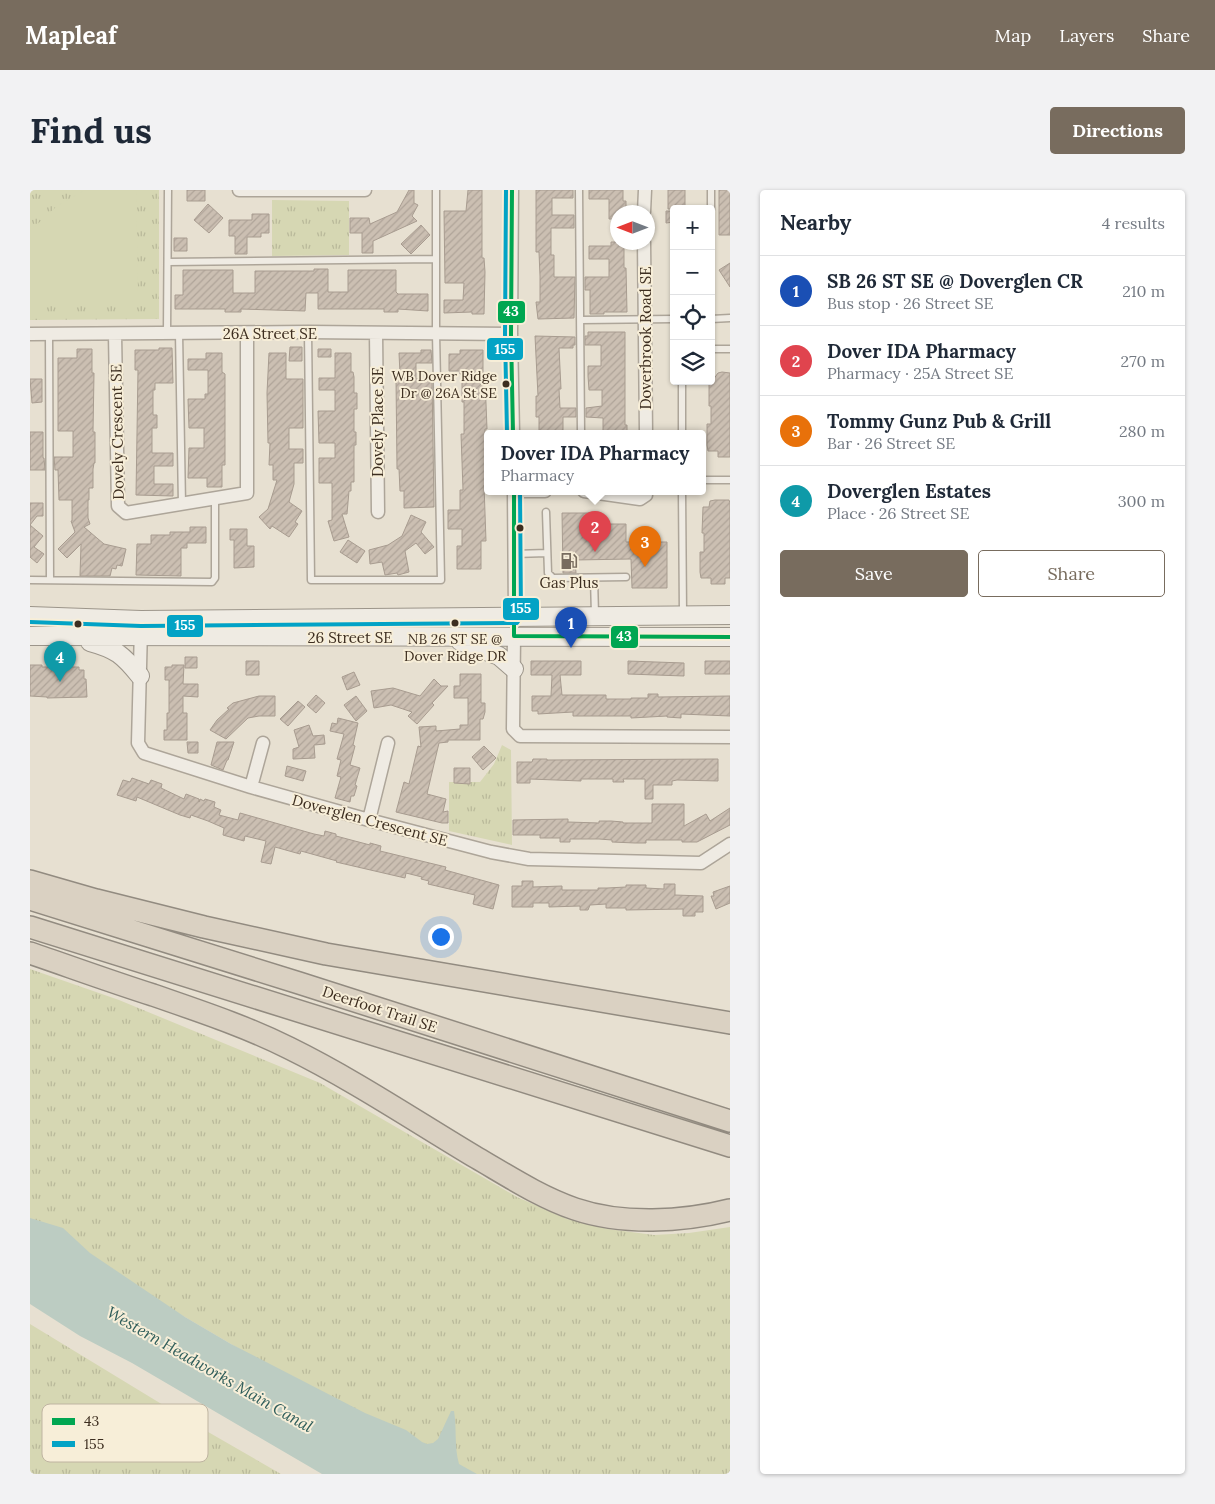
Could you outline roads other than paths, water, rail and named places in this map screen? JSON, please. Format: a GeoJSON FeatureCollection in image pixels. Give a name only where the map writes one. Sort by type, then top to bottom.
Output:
{"type":"FeatureCollection","features":[{"type":"Feature","properties":{"kind":"highway"},"geometry":{"type":"LineString","coordinates":[[30,881],[96,900],[204,927],[326,954],[730,1023]]}},
{"type":"Feature","properties":{"kind":"highway","name":"Deerfoot Trail SE"},"geometry":{"type":"LineString","coordinates":[[30,899],[730,1121]]}},
{"type":"Feature","properties":{"kind":"highway","name":"Deerfoot Trail SE"},"geometry":{"type":"LineString","coordinates":[[30,927],[730,1146]]}},
{"type":"Feature","properties":{"kind":"highway"},"geometry":{"type":"LineString","coordinates":[[30,953],[195,1010],[288,1047],[333,1071],[505,1174],[548,1198],[576,1209],[609,1217],[665,1220],[698,1217],[730,1210]]}},
{"type":"Feature","properties":{"kind":"street"},"geometry":{"type":"LineString","coordinates":[[239,190],[365,190]]}},
{"type":"Feature","properties":{"kind":"street"},"geometry":{"type":"LineString","coordinates":[[512,190],[511,334],[513,430]]}},
{"type":"Feature","properties":{"kind":"street"},"geometry":{"type":"LineString","coordinates":[[644,190],[644,205]]}},
{"type":"Feature","properties":{"kind":"street","name":"Doverbrook Road SE"},"geometry":{"type":"LineString","coordinates":[[644,250],[646,430]]}},
{"type":"Feature","properties":{"kind":"street","name":"26A Street SE"},"geometry":{"type":"LineString","coordinates":[[30,334],[308,332],[511,334]]}},
{"type":"Feature","properties":{"kind":"street","name":"Dovely Crescent SE"},"geometry":{"type":"LineString","coordinates":[[115,334],[118,506],[126,513],[247,493],[247,333]]}},
{"type":"Feature","properties":{"kind":"street","name":"Dovely Place SE"},"geometry":{"type":"LineString","coordinates":[[376,333],[378,512]]}},
{"type":"Feature","properties":{"kind":"street"},"geometry":{"type":"LineString","coordinates":[[514,495],[513,729],[520,736],[730,737]]}},
{"type":"Feature","properties":{"kind":"street","name":"26 Street SE"},"geometry":{"type":"LineString","coordinates":[[30,636],[73,636],[141,628],[514,618],[730,615]]}},
{"type":"Feature","properties":{"kind":"street","name":"26 Street SE"},"geometry":{"type":"LineString","coordinates":[[30,616],[141,628],[447,636],[730,637]]}},
{"type":"Feature","properties":{"kind":"street","name":"Doverglen Crescent SE"},"geometry":{"type":"LineString","coordinates":[[141,628],[138,742],[144,753],[250,787],[369,820],[491,852],[529,859],[701,863],[730,844]]}},
{"type":"Feature","properties":{"kind":"street"},"geometry":{"type":"LineString","coordinates":[[73,636],[110,648],[129,662],[140,676]]}},
{"type":"Feature","properties":{"kind":"street"},"geometry":{"type":"LineString","coordinates":[[447,636],[499,656],[514,669]]}},
{"type":"Feature","properties":{"kind":"street"},"geometry":{"type":"LineString","coordinates":[[250,787],[263,743]]}},
{"type":"Feature","properties":{"kind":"street"},"geometry":{"type":"LineString","coordinates":[[369,820],[388,743]]}},
{"type":"Feature","properties":{"kind":"lane"},"geometry":{"type":"LineString","coordinates":[[168,190],[168,262],[182,504]]}},
{"type":"Feature","properties":{"kind":"lane"},"geometry":{"type":"LineString","coordinates":[[308,332],[312,580],[441,580],[436,333],[436,190]]}},
{"type":"Feature","properties":{"kind":"lane"},"geometry":{"type":"LineString","coordinates":[[579,190],[581,430]]}},
{"type":"Feature","properties":{"kind":"lane"},"geometry":{"type":"LineString","coordinates":[[711,190],[711,205]]}},
{"type":"Feature","properties":{"kind":"lane"},"geometry":{"type":"LineString","coordinates":[[168,262],[436,259]]}},
{"type":"Feature","properties":{"kind":"lane"},"geometry":{"type":"LineString","coordinates":[[715,319],[730,318]]}},
{"type":"Feature","properties":{"kind":"lane"},"geometry":{"type":"LineString","coordinates":[[580,320],[670,319]]}},
{"type":"Feature","properties":{"kind":"lane"},"geometry":{"type":"LineString","coordinates":[[49,334],[50,580]]}},
{"type":"Feature","properties":{"kind":"lane"},"geometry":{"type":"LineString","coordinates":[[715,349],[730,349]]}},
{"type":"Feature","properties":{"kind":"lane"},"geometry":{"type":"LineString","coordinates":[[682,385],[682,430]]}},
{"type":"Feature","properties":{"kind":"lane"},"geometry":{"type":"LineString","coordinates":[[706,480],[730,480]]}},
{"type":"Feature","properties":{"kind":"lane"},"geometry":{"type":"LineString","coordinates":[[682,495],[683,616]]}},
{"type":"Feature","properties":{"kind":"lane"},"geometry":{"type":"LineString","coordinates":[[30,580],[212,582],[215,578],[215,499]]}},
{"type":"Feature","properties":{"kind":"lane"},"geometry":{"type":"LineString","coordinates":[[546,512],[548,573],[553,578],[626,577]]}},
{"type":"Feature","properties":{"kind":"lane"},"geometry":{"type":"LineString","coordinates":[[514,554],[547,554]]}},
{"type":"Feature","properties":{"kind":"lane"},"geometry":{"type":"LineString","coordinates":[[594,578],[595,617]]}},
{"type":"Feature","properties":{"kind":"water","name":"Western Headworks Main Canal"},"geometry":{"type":"Polygon","coordinates":[[[30,1218],[63,1228],[90,1253],[185,1317],[231,1344],[365,1413],[406,1430],[422,1442],[427,1444],[433,1443],[438,1439],[451,1411],[454,1411],[459,1464],[477,1474],[322,1474],[208,1407],[208,1404],[202,1404],[132,1363],[80,1336],[30,1304],[30,1218]]]}},
{"type":"Feature","properties":{"kind":"place","name":"WB Dover Ridge Dr @ 26A St SE"},"geometry":{"type":"Point","coordinates":[506,384]}},
{"type":"Feature","properties":{"kind":"place","name":"Dover IDA Pharmacy"},"geometry":{"type":"Point","coordinates":[595,552]}},
{"type":"Feature","properties":{"kind":"place","name":"Gas Plus"},"geometry":{"type":"Point","coordinates":[569,561]}},
{"type":"Feature","properties":{"kind":"place","name":"Tommy Gunz Pub & Grill"},"geometry":{"type":"Point","coordinates":[645,567]}},
{"type":"Feature","properties":{"kind":"place","name":"NB 26 ST SE @ Dover Ridge DR"},"geometry":{"type":"Point","coordinates":[455,623]}},
{"type":"Feature","properties":{"kind":"place","name":"SB 26 ST SE @ Doverglen CR"},"geometry":{"type":"Point","coordinates":[571,648]}},
{"type":"Feature","properties":{"kind":"place","name":"Doverglen Estates"},"geometry":{"type":"Point","coordinates":[60,682]}}]}
